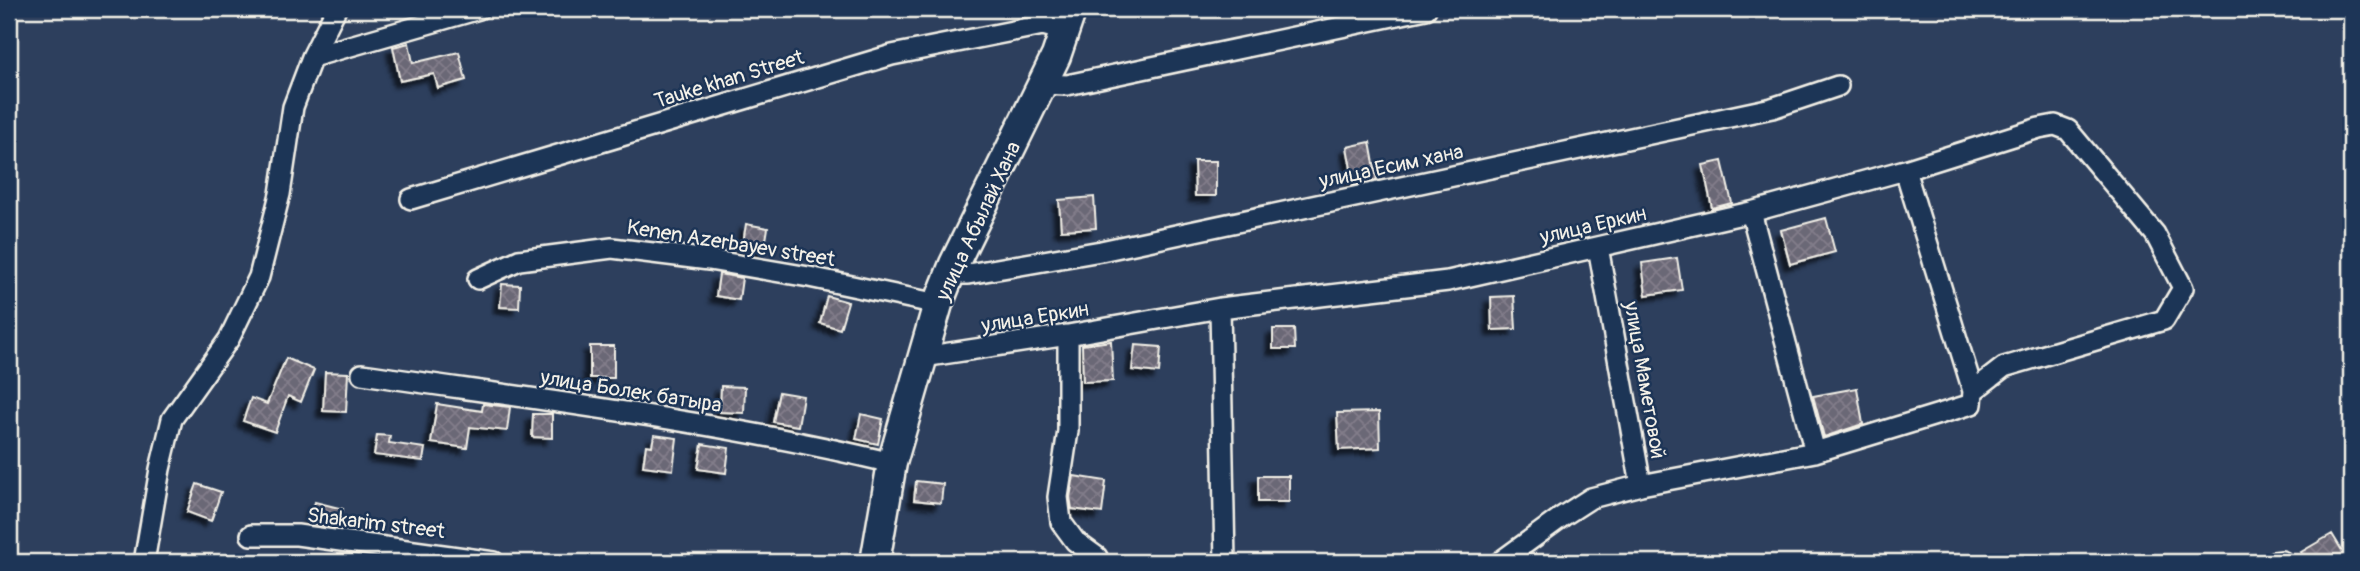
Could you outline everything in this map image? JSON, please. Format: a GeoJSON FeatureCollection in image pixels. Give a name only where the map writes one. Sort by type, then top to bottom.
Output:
{"type":"FeatureCollection","features":[{"type":"Feature","properties":{"kind":"street"},"geometry":{"type":"LineString","coordinates":[[144,562],[160,469],[172,419],[229,339],[259,277],[280,194],[293,107],[312,57],[335,9]]}},
{"type":"Feature","properties":{"kind":"street"},"geometry":{"type":"LineString","coordinates":[[312,57],[478,9]]}},
{"type":"Feature","properties":{"kind":"street"},"geometry":{"type":"LineString","coordinates":[[1042,84],[1067,85],[1426,9]]}},
{"type":"Feature","properties":{"kind":"street","name":"улица Абылай Хана"},"geometry":{"type":"LineString","coordinates":[[875,562],[892,463],[938,304],[1056,56],[1068,20]]}},
{"type":"Feature","properties":{"kind":"street","name":"Tauke khan Street"},"geometry":{"type":"LineString","coordinates":[[411,199],[892,54],[1068,20]]}},
{"type":"Feature","properties":{"kind":"street","name":"улица Есим хана"},"geometry":{"type":"LineString","coordinates":[[950,274],[968,274],[1101,251],[1272,215],[1772,108],[1838,86]]}},
{"type":"Feature","properties":{"kind":"street","name":"улица Еркин"},"geometry":{"type":"LineString","coordinates":[[923,357],[1220,308],[1448,281],[1751,212],[2055,125],[2068,130],[2154,234],[2183,288],[2164,320],[2004,367],[1973,391]]}},
{"type":"Feature","properties":{"kind":"street"},"geometry":{"type":"LineString","coordinates":[[1641,485],[1815,452],[1972,404],[1973,391],[1905,170]]}},
{"type":"Feature","properties":{"kind":"street"},"geometry":{"type":"LineString","coordinates":[[1751,212],[1815,452]]}},
{"type":"Feature","properties":{"kind":"street","name":"улица Маметовой"},"geometry":{"type":"LineString","coordinates":[[1500,562],[1591,498],[1641,485],[1598,247]]}},
{"type":"Feature","properties":{"kind":"street","name":"Kenen Azerbayev street"},"geometry":{"type":"LineString","coordinates":[[478,279],[519,260],[612,248],[809,276],[938,304]]}},
{"type":"Feature","properties":{"kind":"street"},"geometry":{"type":"LineString","coordinates":[[1220,308],[1225,562]]}},
{"type":"Feature","properties":{"kind":"street"},"geometry":{"type":"LineString","coordinates":[[1068,335],[1068,431],[1058,497],[1061,522],[1075,541],[1097,556]]}},
{"type":"Feature","properties":{"kind":"street","name":"улица Болек батыра"},"geometry":{"type":"LineString","coordinates":[[362,374],[686,421],[810,443],[892,463]]}},
{"type":"Feature","properties":{"kind":"street","name":"Shakarim street"},"geometry":{"type":"LineString","coordinates":[[251,534],[298,535],[495,562]]}},
{"type":"Feature","properties":{"kind":"building"},"geometry":{"type":"Polygon","coordinates":[[[409,43],[413,63],[459,52],[466,80],[438,88],[434,74],[400,81],[393,47],[409,43]]]}},
{"type":"Feature","properties":{"kind":"building"},"geometry":{"type":"Polygon","coordinates":[[[1370,142],[1377,180],[1354,185],[1347,147],[1370,142]]]}},
{"type":"Feature","properties":{"kind":"building"},"geometry":{"type":"Polygon","coordinates":[[[1194,161],[1216,161],[1216,196],[1195,196],[1194,161]]]}},
{"type":"Feature","properties":{"kind":"building"},"geometry":{"type":"Polygon","coordinates":[[[1722,161],[1732,203],[1712,208],[1703,165],[1722,161]]]}},
{"type":"Feature","properties":{"kind":"building"},"geometry":{"type":"Polygon","coordinates":[[[1094,197],[1096,228],[1061,230],[1059,200],[1094,197]]]}},
{"type":"Feature","properties":{"kind":"building"},"geometry":{"type":"Polygon","coordinates":[[[1826,218],[1835,252],[1790,264],[1781,230],[1826,218]]]}},
{"type":"Feature","properties":{"kind":"building"},"geometry":{"type":"Polygon","coordinates":[[[746,224],[768,228],[764,252],[742,249],[746,224]]]}},
{"type":"Feature","properties":{"kind":"building"},"geometry":{"type":"Polygon","coordinates":[[[1677,258],[1682,290],[1646,295],[1642,263],[1677,258]]]}},
{"type":"Feature","properties":{"kind":"building"},"geometry":{"type":"Polygon","coordinates":[[[719,274],[742,278],[739,300],[716,296],[719,274]]]}},
{"type":"Feature","properties":{"kind":"building"},"geometry":{"type":"Polygon","coordinates":[[[502,284],[520,285],[519,308],[500,307],[502,284]]]}},
{"type":"Feature","properties":{"kind":"building"},"geometry":{"type":"Polygon","coordinates":[[[827,296],[848,302],[840,329],[820,323],[827,296]]]}},
{"type":"Feature","properties":{"kind":"building"},"geometry":{"type":"Polygon","coordinates":[[[1514,296],[1516,329],[1492,330],[1491,297],[1514,296]]]}},
{"type":"Feature","properties":{"kind":"building"},"geometry":{"type":"Polygon","coordinates":[[[1273,329],[1294,329],[1295,349],[1273,349],[1273,329]]]}},
{"type":"Feature","properties":{"kind":"building"},"geometry":{"type":"Polygon","coordinates":[[[1111,341],[1113,381],[1083,382],[1082,345],[1111,341]]]}},
{"type":"Feature","properties":{"kind":"building"},"geometry":{"type":"Polygon","coordinates":[[[1135,345],[1161,347],[1159,373],[1132,370],[1135,345]]]}},
{"type":"Feature","properties":{"kind":"building"},"geometry":{"type":"Polygon","coordinates":[[[590,346],[614,346],[614,378],[590,378],[590,346]]]}},
{"type":"Feature","properties":{"kind":"building"},"geometry":{"type":"Polygon","coordinates":[[[286,358],[314,370],[301,402],[288,396],[275,432],[243,421],[251,398],[267,404],[286,358]]]}},
{"type":"Feature","properties":{"kind":"building"},"geometry":{"type":"Polygon","coordinates":[[[325,372],[348,373],[346,412],[323,411],[325,372]]]}},
{"type":"Feature","properties":{"kind":"building"},"geometry":{"type":"Polygon","coordinates":[[[721,386],[745,387],[744,413],[720,412],[721,386]]]}},
{"type":"Feature","properties":{"kind":"building"},"geometry":{"type":"Polygon","coordinates":[[[1857,388],[1863,424],[1824,437],[1813,396],[1857,388]]]}},
{"type":"Feature","properties":{"kind":"building"},"geometry":{"type":"Polygon","coordinates":[[[779,392],[803,396],[798,426],[773,422],[779,392]]]}},
{"type":"Feature","properties":{"kind":"building"},"geometry":{"type":"Polygon","coordinates":[[[437,404],[482,411],[483,404],[510,407],[507,431],[470,427],[467,448],[431,443],[437,404]]]}},
{"type":"Feature","properties":{"kind":"building"},"geometry":{"type":"Polygon","coordinates":[[[1379,412],[1380,448],[1339,450],[1337,413],[1379,412]]]}},
{"type":"Feature","properties":{"kind":"building"},"geometry":{"type":"Polygon","coordinates":[[[533,414],[552,414],[552,438],[532,437],[533,414]]]}},
{"type":"Feature","properties":{"kind":"building"},"geometry":{"type":"Polygon","coordinates":[[[861,414],[883,419],[878,444],[856,439],[861,414]]]}},
{"type":"Feature","properties":{"kind":"building"},"geometry":{"type":"Polygon","coordinates":[[[377,435],[390,436],[389,443],[425,448],[423,461],[374,455],[377,435]]]}},
{"type":"Feature","properties":{"kind":"building"},"geometry":{"type":"Polygon","coordinates":[[[654,435],[677,438],[673,470],[643,466],[646,445],[652,446],[654,435]]]}},
{"type":"Feature","properties":{"kind":"building"},"geometry":{"type":"Polygon","coordinates":[[[702,444],[729,448],[726,473],[698,469],[702,444]]]}},
{"type":"Feature","properties":{"kind":"building"},"geometry":{"type":"Polygon","coordinates":[[[1074,476],[1106,481],[1102,513],[1072,509],[1070,497],[1074,476]]]}},
{"type":"Feature","properties":{"kind":"building"},"geometry":{"type":"Polygon","coordinates":[[[1258,476],[1289,476],[1289,502],[1258,502],[1258,476]]]}},
{"type":"Feature","properties":{"kind":"building"},"geometry":{"type":"Polygon","coordinates":[[[916,481],[943,484],[941,503],[914,500],[916,481]]]}},
{"type":"Feature","properties":{"kind":"building"},"geometry":{"type":"Polygon","coordinates":[[[197,484],[221,492],[211,521],[187,512],[197,484]]]}},
{"type":"Feature","properties":{"kind":"building"},"geometry":{"type":"Polygon","coordinates":[[[315,502],[343,509],[338,528],[309,523],[315,502]]]}},
{"type":"Feature","properties":{"kind":"building"},"geometry":{"type":"Polygon","coordinates":[[[2332,534],[2349,562],[2307,562],[2301,552],[2332,534]]]}}]}
